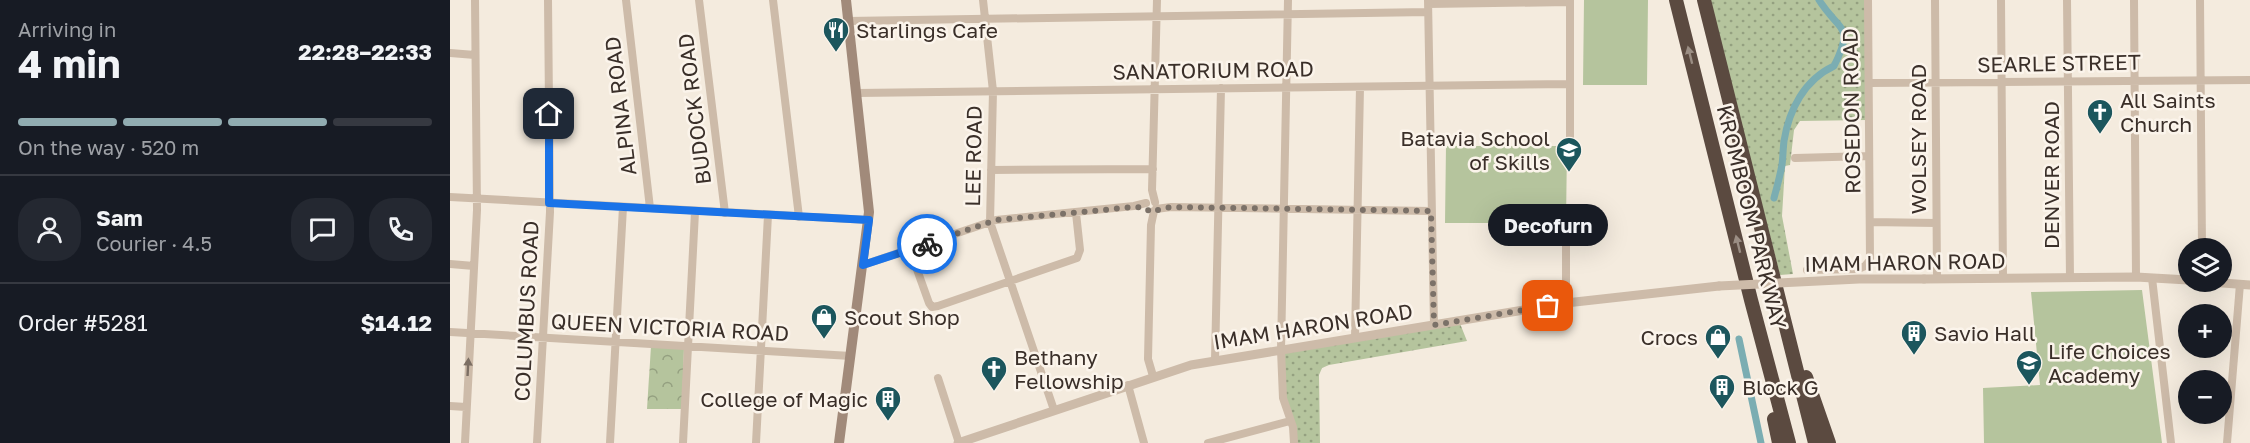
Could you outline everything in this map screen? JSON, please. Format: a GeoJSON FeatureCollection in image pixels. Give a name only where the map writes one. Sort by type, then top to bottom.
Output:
{"type":"FeatureCollection","features":[{"type":"Feature","properties":{"kind":"highway","name":"KROMBOOM PARKWAY"},"geometry":{"type":"LineString","coordinates":[[1676,0],[1789,443]]}},
{"type":"Feature","properties":{"kind":"highway","name":"KROMBOOM PARKWAY"},"geometry":{"type":"LineString","coordinates":[[1704,0],[1815,443]]}},
{"type":"Feature","properties":{"kind":"highway"},"geometry":{"type":"LineString","coordinates":[[1769,255],[1829,443]]}},
{"type":"Feature","properties":{"kind":"highway"},"geometry":{"type":"LineString","coordinates":[[1751,300],[1759,356],[1779,443]]}},
{"type":"Feature","properties":{"kind":"main road"},"geometry":{"type":"LineString","coordinates":[[839,443],[869,220],[868,188],[846,0]]}},
{"type":"Feature","properties":{"kind":"street"},"geometry":{"type":"LineString","coordinates":[[465,443],[476,198],[475,0]]}},
{"type":"Feature","properties":{"kind":"street","name":"COLUMBUS ROAD"},"geometry":{"type":"LineString","coordinates":[[537,443],[549,203],[548,0]]}},
{"type":"Feature","properties":{"kind":"street","name":"ALPINA ROAD"},"geometry":{"type":"LineString","coordinates":[[626,0],[650,208]]}},
{"type":"Feature","properties":{"kind":"street","name":"BUDOCK ROAD"},"geometry":{"type":"LineString","coordinates":[[699,0],[725,213]]}},
{"type":"Feature","properties":{"kind":"street"},"geometry":{"type":"LineString","coordinates":[[773,0],[799,217]]}},
{"type":"Feature","properties":{"kind":"street","name":"LEE ROAD"},"geometry":{"type":"LineString","coordinates":[[983,0],[993,91],[990,222],[1054,410]]}},
{"type":"Feature","properties":{"kind":"street"},"geometry":{"type":"LineString","coordinates":[[1153,376],[1148,359],[1157,0]]}},
{"type":"Feature","properties":{"kind":"street"},"geometry":{"type":"LineString","coordinates":[[1288,0],[1281,350],[1282,398],[1290,421],[1294,443]]}},
{"type":"Feature","properties":{"kind":"street","name":"ROSEDON ROAD"},"geometry":{"type":"LineString","coordinates":[[1807,270],[1858,269],[1865,266],[1870,257],[1868,0]]}},
{"type":"Feature","properties":{"kind":"street","name":"WOLSEY ROAD"},"geometry":{"type":"LineString","coordinates":[[1935,0],[1937,279]]}},
{"type":"Feature","properties":{"kind":"street"},"geometry":{"type":"LineString","coordinates":[[2001,0],[2003,278]]}},
{"type":"Feature","properties":{"kind":"street","name":"DENVER ROAD"},"geometry":{"type":"LineString","coordinates":[[2067,0],[2070,278]]}},
{"type":"Feature","properties":{"kind":"street"},"geometry":{"type":"LineString","coordinates":[[2134,0],[2136,277]]}},
{"type":"Feature","properties":{"kind":"street"},"geometry":{"type":"LineString","coordinates":[[2200,0],[2202,238]]}},
{"type":"Feature","properties":{"kind":"street"},"geometry":{"type":"LineString","coordinates":[[848,21],[1288,14],[1428,5],[1570,1],[1570,137]]}},
{"type":"Feature","properties":{"kind":"street"},"geometry":{"type":"LineString","coordinates":[[1428,5],[1434,325]]}},
{"type":"Feature","properties":{"kind":"street"},"geometry":{"type":"LineString","coordinates":[[450,53],[476,55]]}},
{"type":"Feature","properties":{"kind":"street","name":"SEARLE STREET"},"geometry":{"type":"LineString","coordinates":[[1869,83],[2250,80]]}},
{"type":"Feature","properties":{"kind":"street","name":"SANATORIUM ROAD"},"geometry":{"type":"LineString","coordinates":[[857,93],[1570,84]]}},
{"type":"Feature","properties":{"kind":"street"},"geometry":{"type":"LineString","coordinates":[[1355,338],[1360,87]]}},
{"type":"Feature","properties":{"kind":"street"},"geometry":{"type":"LineString","coordinates":[[1215,360],[1221,88]]}},
{"type":"Feature","properties":{"kind":"street"},"geometry":{"type":"LineString","coordinates":[[1795,158],[1869,156]]}},
{"type":"Feature","properties":{"kind":"street"},"geometry":{"type":"LineString","coordinates":[[991,170],[1153,169]]}},
{"type":"Feature","properties":{"kind":"street"},"geometry":{"type":"LineString","coordinates":[[450,197],[869,220]]}},
{"type":"Feature","properties":{"kind":"street"},"geometry":{"type":"LineString","coordinates":[[610,443],[623,207]]}},
{"type":"Feature","properties":{"kind":"street"},"geometry":{"type":"LineString","coordinates":[[863,265],[990,222],[1134,207],[1431,211]]}},
{"type":"Feature","properties":{"kind":"street"},"geometry":{"type":"LineString","coordinates":[[683,443],[695,212]]}},
{"type":"Feature","properties":{"kind":"street"},"geometry":{"type":"LineString","coordinates":[[910,250],[929,303],[932,306],[938,306],[1077,258],[1080,250],[1076,213]]}},
{"type":"Feature","properties":{"kind":"street"},"geometry":{"type":"LineString","coordinates":[[756,443],[768,215]]}},
{"type":"Feature","properties":{"kind":"street","name":"ROSEDON ROAD"},"geometry":{"type":"LineString","coordinates":[[1870,222],[1936,224]]}},
{"type":"Feature","properties":{"kind":"street"},"geometry":{"type":"LineString","coordinates":[[1566,231],[1566,303]]}},
{"type":"Feature","properties":{"kind":"street"},"geometry":{"type":"LineString","coordinates":[[450,264],[474,266]]}},
{"type":"Feature","properties":{"kind":"street","name":"IMAM HARON ROAD"},"geometry":{"type":"LineString","coordinates":[[958,443],[981,439],[1054,410],[1191,365],[1566,303],[1719,286],[1859,279],[2136,277],[2178,279]]}},
{"type":"Feature","properties":{"kind":"street"},"geometry":{"type":"LineString","coordinates":[[2152,278],[2171,443]]}},
{"type":"Feature","properties":{"kind":"street"},"geometry":{"type":"LineString","coordinates":[[2227,443],[2245,285]]}},
{"type":"Feature","properties":{"kind":"street","name":"QUEEN VICTORIA ROAD"},"geometry":{"type":"LineString","coordinates":[[450,333],[851,356]]}},
{"type":"Feature","properties":{"kind":"street"},"geometry":{"type":"LineString","coordinates":[[938,378],[958,443]]}},
{"type":"Feature","properties":{"kind":"street"},"geometry":{"type":"LineString","coordinates":[[1128,385],[1144,443]]}},
{"type":"Feature","properties":{"kind":"street"},"geometry":{"type":"LineString","coordinates":[[450,406],[466,407]]}},
{"type":"Feature","properties":{"kind":"street"},"geometry":{"type":"LineString","coordinates":[[1208,443],[1290,421]]}},
{"type":"Feature","properties":{"kind":"green space"},"geometry":{"type":"Polygon","coordinates":[[[1584,0],[1648,0],[1647,85],[1583,85],[1584,0]]]}},
{"type":"Feature","properties":{"kind":"green space"},"geometry":{"type":"Polygon","coordinates":[[[1709,0],[1865,0],[1866,120],[1800,121],[1794,130],[1790,165],[1785,166],[1782,216],[1793,274],[1780,275],[1709,0]]]}},
{"type":"Feature","properties":{"kind":"green space"},"geometry":{"type":"Polygon","coordinates":[[[1446,146],[1567,146],[1566,223],[1445,223],[1446,146]]]}},
{"type":"Feature","properties":{"kind":"green space"},"geometry":{"type":"Polygon","coordinates":[[[2142,290],[2162,443],[1984,443],[1983,388],[2040,385],[2031,292],[2142,290]]]}},
{"type":"Feature","properties":{"kind":"green space"},"geometry":{"type":"Polygon","coordinates":[[[1459,321],[1467,341],[1322,368],[1319,375],[1320,443],[1294,443],[1284,405],[1281,350],[1459,321]]]}},
{"type":"Feature","properties":{"kind":"green space"},"geometry":{"type":"Polygon","coordinates":[[[651,346],[684,348],[682,409],[647,409],[651,346]]]}},
{"type":"Feature","properties":{"kind":"waterway"},"geometry":{"type":"LineString","coordinates":[[1774,198],[1782,165],[1786,129],[1794,107],[1814,79],[1834,66],[1843,42],[1842,29],[1819,0]]}},
{"type":"Feature","properties":{"kind":"waterway"},"geometry":{"type":"LineString","coordinates":[[1739,339],[1761,443]]}},
{"type":"Feature","properties":{"kind":"way so far"},"geometry":{"type":"LineString","coordinates":[[927,244],[996,220],[1134,207],[1146,208],[1150,212],[1171,207],[1431,211],[1434,325],[1548,306]]}},
{"type":"Feature","properties":{"kind":"place","name":"Starlings Cafe"},"geometry":{"type":"Point","coordinates":[836,53]}},
{"type":"Feature","properties":{"kind":"place","name":"All Saints Church"},"geometry":{"type":"Point","coordinates":[2100,135]}},
{"type":"Feature","properties":{"kind":"place","name":"Batavia School of Skills"},"geometry":{"type":"Point","coordinates":[1569,173]}},
{"type":"Feature","properties":{"kind":"place","name":"Decofurn"},"geometry":{"type":"Point","coordinates":[1548,306]}},
{"type":"Feature","properties":{"kind":"place","name":"Scout Shop"},"geometry":{"type":"Point","coordinates":[824,340]}},
{"type":"Feature","properties":{"kind":"place","name":"Savio Hall"},"geometry":{"type":"Point","coordinates":[1914,356]}},
{"type":"Feature","properties":{"kind":"place","name":"Crocs"},"geometry":{"type":"Point","coordinates":[1718,360]}},
{"type":"Feature","properties":{"kind":"place","name":"Life Choices Academy"},"geometry":{"type":"Point","coordinates":[2029,386]}},
{"type":"Feature","properties":{"kind":"place","name":"Bethany Fellowship"},"geometry":{"type":"Point","coordinates":[994,392]}},
{"type":"Feature","properties":{"kind":"place","name":"Block G"},"geometry":{"type":"Point","coordinates":[1722,410]}},
{"type":"Feature","properties":{"kind":"place","name":"College of Magic"},"geometry":{"type":"Point","coordinates":[888,422]}},
{"type":"Feature","properties":{"kind":"route"},"geometry":{"type":"LineString","coordinates":[[549,114],[549,203],[869,220],[863,265],[927,244]]}}]}
